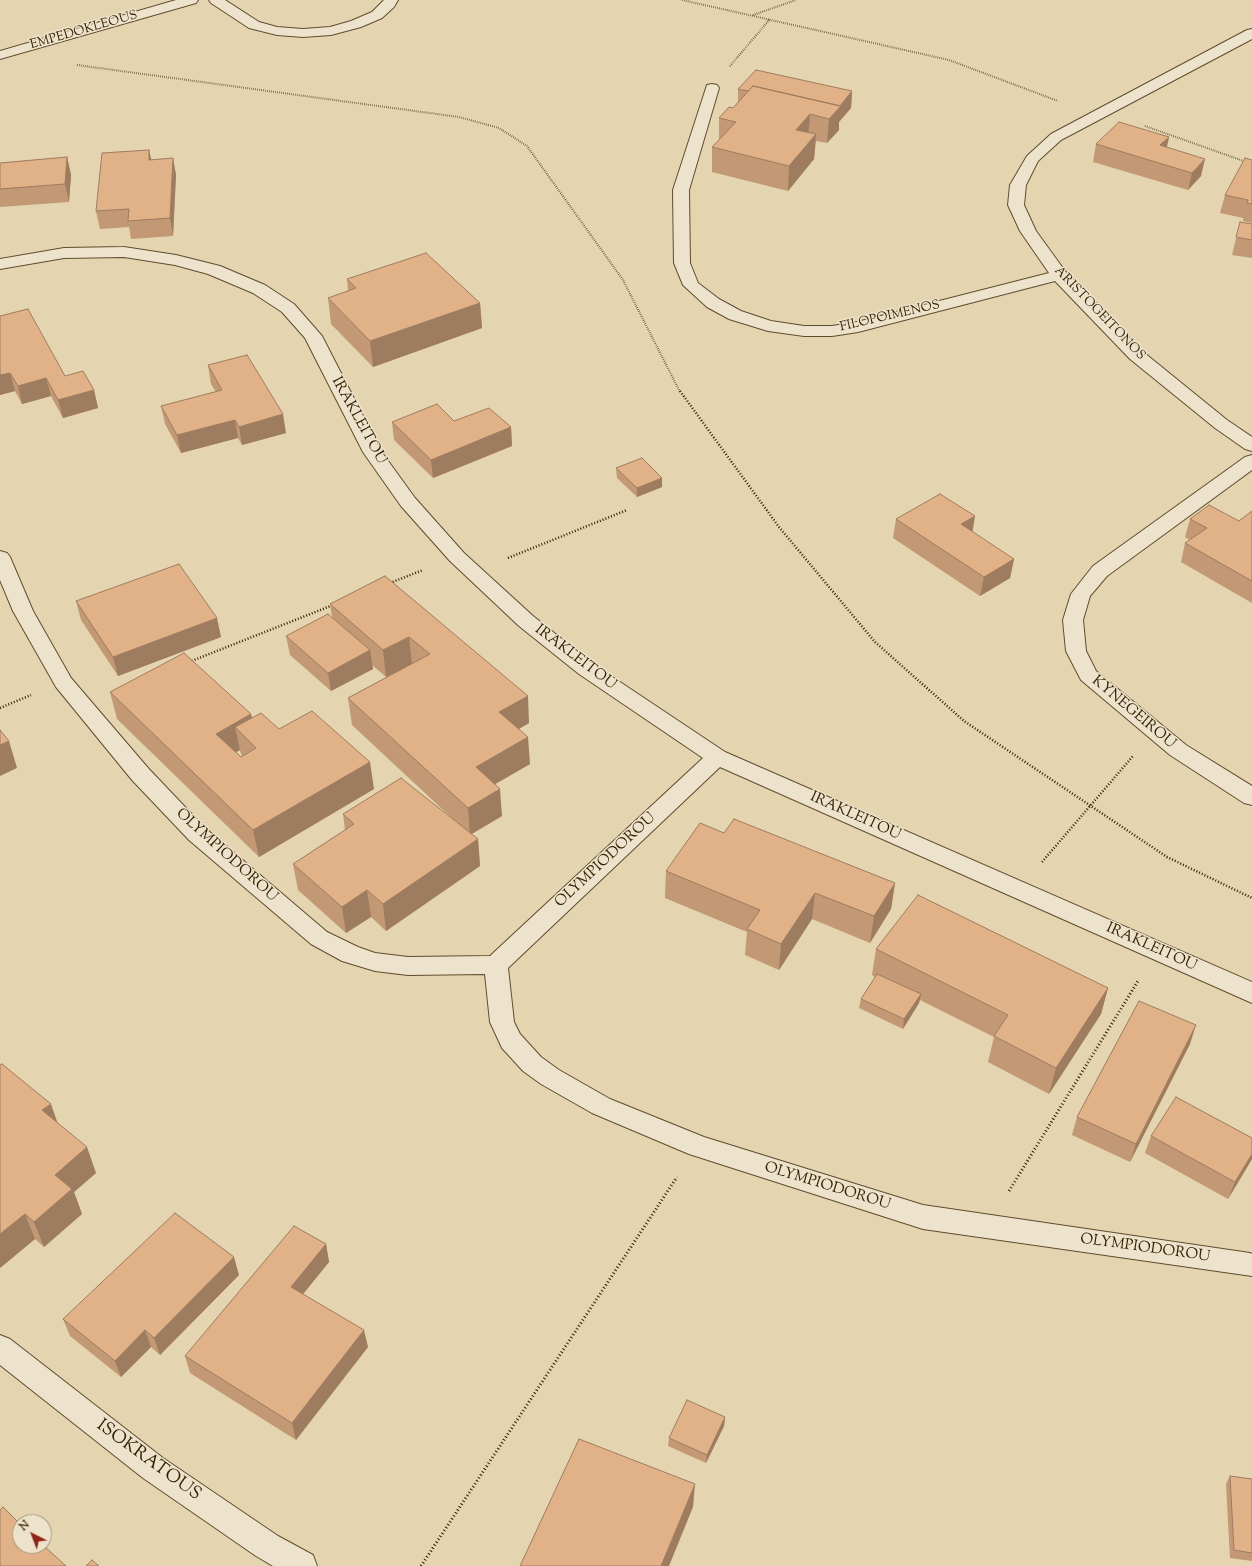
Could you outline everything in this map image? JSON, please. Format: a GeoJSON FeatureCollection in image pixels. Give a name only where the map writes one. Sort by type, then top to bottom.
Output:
{"type":"FeatureCollection","features":[{"type":"Feature","properties":{"kind":"street","name":"EMPEDOKLEOUS"},"geometry":{"type":"LineString","coordinates":[[0,55],[191,0]]}},
{"type":"Feature","properties":{"kind":"street"},"geometry":{"type":"LineString","coordinates":[[216,0],[254,25],[277,31],[304,33],[331,30],[356,24],[377,15],[389,4],[391,0]]}},
{"type":"Feature","properties":{"kind":"street","name":"ARISTOGEITONOS"},"geometry":{"type":"LineString","coordinates":[[1252,33],[1100,113],[1056,138],[1032,159],[1018,186],[1016,205],[1028,231],[1059,275],[1136,355],[1221,424],[1252,446]]}},
{"type":"Feature","properties":{"kind":"street","name":"FILOPOIMENOS"},"geometry":{"type":"LineString","coordinates":[[712,88],[681,190],[682,263],[691,285],[713,303],[735,315],[768,326],[804,331],[858,327],[1059,275]]}},
{"type":"Feature","properties":{"kind":"street","name":"IRAKLEITOU"},"geometry":{"type":"LineString","coordinates":[[0,264],[64,253],[124,252],[176,260],[214,270],[259,289],[288,308],[313,336],[372,452],[408,502],[457,557],[526,621],[586,669],[717,757],[1252,993]]}},
{"type":"Feature","properties":{"kind":"street","name":"KYNEGEIROU"},"geometry":{"type":"LineString","coordinates":[[1252,461],[1100,571],[1081,594],[1073,620],[1076,651],[1088,675],[1178,750],[1252,797]]}},
{"type":"Feature","properties":{"kind":"street","name":"OLYMPIODOROU"},"geometry":{"type":"LineString","coordinates":[[0,557],[23,611],[64,682],[140,774],[197,834],[319,938],[350,954],[375,962],[408,966],[496,965],[717,757]]}},
{"type":"Feature","properties":{"kind":"street","name":"OLYMPIODOROU"},"geometry":{"type":"LineString","coordinates":[[496,965],[502,1022],[511,1042],[532,1064],[550,1077],[601,1106],[698,1146],[923,1217],[1250,1265]]}},
{"type":"Feature","properties":{"kind":"street","name":"ISOKRATOUS"},"geometry":{"type":"LineString","coordinates":[[0,1348],[154,1468],[267,1546],[302,1566]]}},
{"type":"Feature","properties":{"kind":"path"},"geometry":{"type":"LineString","coordinates":[[682,0],[949,60],[1252,164]]}},
{"type":"Feature","properties":{"kind":"path"},"geometry":{"type":"LineString","coordinates":[[752,15],[796,0]]}},
{"type":"Feature","properties":{"kind":"path"},"geometry":{"type":"LineString","coordinates":[[712,88],[770,19]]}},
{"type":"Feature","properties":{"kind":"path"},"geometry":{"type":"LineString","coordinates":[[71,64],[459,117],[499,128],[527,146],[623,280],[680,391],[779,527],[875,642],[964,721],[1167,857],[1252,898]]}},
{"type":"Feature","properties":{"kind":"path"},"geometry":{"type":"LineString","coordinates":[[473,572],[627,510]]}},
{"type":"Feature","properties":{"kind":"path"},"geometry":{"type":"LineString","coordinates":[[383,586],[457,557]]}},
{"type":"Feature","properties":{"kind":"path"},"geometry":{"type":"LineString","coordinates":[[184,664],[339,603]]}},
{"type":"Feature","properties":{"kind":"path"},"geometry":{"type":"LineString","coordinates":[[1019,890],[1154,731]]}},
{"type":"Feature","properties":{"kind":"path"},"geometry":{"type":"LineString","coordinates":[[988,1226],[1156,950]]}},
{"type":"Feature","properties":{"kind":"path"},"geometry":{"type":"LineString","coordinates":[[421,1566],[698,1146]]}},
{"type":"Feature","properties":{"kind":"building"},"geometry":{"type":"Polygon","coordinates":[[[756,70],[852,91],[840,106],[753,86],[748,91],[738,89],[756,70]]]}},
{"type":"Feature","properties":{"kind":"building"},"geometry":{"type":"Polygon","coordinates":[[[753,86],[841,106],[829,119],[810,114],[796,130],[816,134],[789,166],[712,147],[736,122],[719,118],[729,107],[733,108],[753,86]]]}},
{"type":"Feature","properties":{"kind":"building"},"geometry":{"type":"Polygon","coordinates":[[[1119,122],[1169,137],[1160,145],[1205,159],[1192,173],[1096,144],[1119,122]]]}},
{"type":"Feature","properties":{"kind":"building"},"geometry":{"type":"Polygon","coordinates":[[[149,150],[149,160],[173,158],[170,218],[128,221],[129,209],[96,211],[102,153],[149,150]]]}},
{"type":"Feature","properties":{"kind":"building"},"geometry":{"type":"Polygon","coordinates":[[[67,157],[65,184],[0,189],[0,163],[67,157]]]}},
{"type":"Feature","properties":{"kind":"building"},"geometry":{"type":"Polygon","coordinates":[[[1245,158],[1252,160],[1252,204],[1247,203],[1248,200],[1225,195],[1245,158]]]}},
{"type":"Feature","properties":{"kind":"building"},"geometry":{"type":"Polygon","coordinates":[[[1240,222],[1252,224],[1252,240],[1236,237],[1240,222]]]}},
{"type":"Feature","properties":{"kind":"building"},"geometry":{"type":"Polygon","coordinates":[[[426,253],[480,303],[370,341],[328,298],[356,288],[347,279],[426,253]]]}},
{"type":"Feature","properties":{"kind":"building"},"geometry":{"type":"Polygon","coordinates":[[[28,309],[65,376],[83,371],[94,390],[58,400],[46,378],[18,386],[10,373],[0,375],[0,316],[28,309]]]}},
{"type":"Feature","properties":{"kind":"building"},"geometry":{"type":"Polygon","coordinates":[[[247,355],[283,414],[239,427],[235,420],[177,435],[161,406],[222,390],[208,365],[247,355]]]}},
{"type":"Feature","properties":{"kind":"building"},"geometry":{"type":"Polygon","coordinates":[[[437,404],[454,421],[489,408],[511,427],[431,460],[392,422],[437,404]]]}},
{"type":"Feature","properties":{"kind":"building"},"geometry":{"type":"Polygon","coordinates":[[[642,458],[662,478],[637,488],[616,468],[642,458]]]}},
{"type":"Feature","properties":{"kind":"building"},"geometry":{"type":"Polygon","coordinates":[[[940,494],[975,516],[961,524],[1014,559],[984,577],[896,519],[940,494]]]}},
{"type":"Feature","properties":{"kind":"building"},"geometry":{"type":"Polygon","coordinates":[[[1209,505],[1239,521],[1252,511],[1252,581],[1185,543],[1207,528],[1190,519],[1209,505]]]}},
{"type":"Feature","properties":{"kind":"building"},"geometry":{"type":"Polygon","coordinates":[[[179,564],[217,618],[113,657],[76,601],[179,564]]]}},
{"type":"Feature","properties":{"kind":"building"},"geometry":{"type":"Polygon","coordinates":[[[385,576],[528,696],[499,712],[528,737],[476,767],[500,789],[468,808],[348,698],[430,654],[409,637],[383,650],[330,604],[385,576]]]}},
{"type":"Feature","properties":{"kind":"building"},"geometry":{"type":"Polygon","coordinates":[[[328,614],[370,650],[328,673],[286,636],[328,614]]]}},
{"type":"Feature","properties":{"kind":"building"},"geometry":{"type":"Polygon","coordinates":[[[184,653],[251,714],[216,734],[241,757],[256,748],[235,727],[261,713],[279,729],[312,711],[370,762],[253,830],[110,692],[184,653]]]}},
{"type":"Feature","properties":{"kind":"building"},"geometry":{"type":"Polygon","coordinates":[[[0,730],[9,741],[0,745],[0,730]]]}},
{"type":"Feature","properties":{"kind":"building"},"geometry":{"type":"Polygon","coordinates":[[[401,778],[478,839],[383,904],[367,890],[342,907],[293,864],[354,824],[343,814],[401,778]]]}},
{"type":"Feature","properties":{"kind":"building"},"geometry":{"type":"Polygon","coordinates":[[[734,819],[895,883],[874,916],[815,893],[781,944],[747,929],[760,910],[666,871],[700,823],[724,833],[734,819]]]}},
{"type":"Feature","properties":{"kind":"building"},"geometry":{"type":"Polygon","coordinates":[[[918,895],[1108,988],[1056,1068],[994,1036],[1008,1015],[876,949],[918,895]]]}},
{"type":"Feature","properties":{"kind":"building"},"geometry":{"type":"Polygon","coordinates":[[[877,974],[921,994],[904,1019],[861,999],[877,974]]]}},
{"type":"Feature","properties":{"kind":"building"},"geometry":{"type":"Polygon","coordinates":[[[1139,1001],[1196,1025],[1136,1144],[1077,1117],[1139,1001]]]}},
{"type":"Feature","properties":{"kind":"building"},"geometry":{"type":"Polygon","coordinates":[[[2,1064],[51,1104],[42,1110],[87,1147],[55,1175],[72,1189],[34,1222],[25,1214],[0,1234],[0,1065],[2,1064]]]}},
{"type":"Feature","properties":{"kind":"building"},"geometry":{"type":"Polygon","coordinates":[[[1176,1097],[1252,1138],[1252,1154],[1235,1182],[1151,1136],[1176,1097]]]}},
{"type":"Feature","properties":{"kind":"building"},"geometry":{"type":"Polygon","coordinates":[[[175,1213],[234,1257],[154,1338],[145,1330],[115,1361],[63,1319],[175,1213]]]}},
{"type":"Feature","properties":{"kind":"building"},"geometry":{"type":"Polygon","coordinates":[[[294,1226],[326,1244],[291,1287],[364,1330],[292,1423],[185,1356],[294,1226]]]}},
{"type":"Feature","properties":{"kind":"building"},"geometry":{"type":"Polygon","coordinates":[[[687,1400],[725,1417],[707,1455],[669,1438],[687,1400]]]}},
{"type":"Feature","properties":{"kind":"building"},"geometry":{"type":"Polygon","coordinates":[[[579,1439],[695,1484],[661,1566],[520,1566],[579,1439]]]}},
{"type":"Feature","properties":{"kind":"building"},"geometry":{"type":"Polygon","coordinates":[[[1230,1476],[1252,1479],[1252,1553],[1234,1550],[1230,1476]]]}},
{"type":"Feature","properties":{"kind":"building"},"geometry":{"type":"Polygon","coordinates":[[[3,1507],[12,1516],[12,1554],[52,1553],[66,1566],[0,1566],[0,1510],[3,1507]]]}},
{"type":"Feature","properties":{"kind":"building"},"geometry":{"type":"Polygon","coordinates":[[[92,1560],[99,1566],[86,1566],[92,1560]]]}}]}
